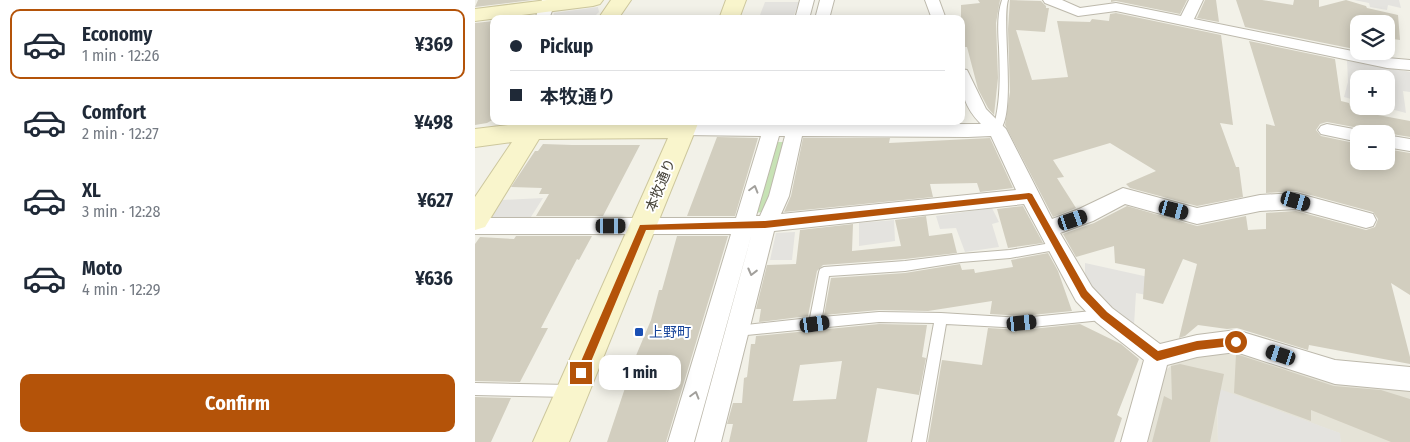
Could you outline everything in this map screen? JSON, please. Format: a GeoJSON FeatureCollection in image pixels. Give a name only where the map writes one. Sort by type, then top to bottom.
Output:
{"type":"FeatureCollection","features":[{"type":"Feature","properties":{"kind":"street"},"geometry":{"type":"LineString","coordinates":[[475,15],[546,8],[593,0]]}},
{"type":"Feature","properties":{"kind":"street"},"geometry":{"type":"LineString","coordinates":[[611,15],[621,0]]}},
{"type":"Feature","properties":{"kind":"street"},"geometry":{"type":"LineString","coordinates":[[730,15],[736,0]]}},
{"type":"Feature","properties":{"kind":"street"},"geometry":{"type":"LineString","coordinates":[[803,15],[807,0]]}},
{"type":"Feature","properties":{"kind":"street"},"geometry":{"type":"LineString","coordinates":[[823,15],[827,0]]}},
{"type":"Feature","properties":{"kind":"street"},"geometry":{"type":"LineString","coordinates":[[932,0],[938,15]]}},
{"type":"Feature","properties":{"kind":"street"},"geometry":{"type":"LineString","coordinates":[[1051,0],[1078,12],[1116,7],[1387,62],[1410,65]]}},
{"type":"Feature","properties":{"kind":"street"},"geometry":{"type":"LineString","coordinates":[[1185,22],[1196,0]]}},
{"type":"Feature","properties":{"kind":"street"},"geometry":{"type":"LineString","coordinates":[[965,82],[979,112],[997,129],[1029,196],[1084,294],[1104,315],[1157,356]]}},
{"type":"Feature","properties":{"kind":"street","name":"本牧通り"},"geometry":{"type":"LineString","coordinates":[[551,442],[685,125]]}},
{"type":"Feature","properties":{"kind":"street"},"geometry":{"type":"LineString","coordinates":[[475,138],[504,127],[536,126],[773,125],[968,131],[997,129]]}},
{"type":"Feature","properties":{"kind":"street"},"geometry":{"type":"LineString","coordinates":[[708,442],[737,331],[754,225],[773,125]]}},
{"type":"Feature","properties":{"kind":"street"},"geometry":{"type":"LineString","coordinates":[[475,219],[536,126]]}},
{"type":"Feature","properties":{"kind":"street"},"geometry":{"type":"LineString","coordinates":[[681,442],[754,225],[779,196],[796,126]]}},
{"type":"Feature","properties":{"kind":"street"},"geometry":{"type":"LineString","coordinates":[[1327,130],[1350,134]]}},
{"type":"Feature","properties":{"kind":"street"},"geometry":{"type":"LineString","coordinates":[[1395,142],[1410,145]]}},
{"type":"Feature","properties":{"kind":"street"},"geometry":{"type":"LineString","coordinates":[[475,226],[643,227],[754,225],[1029,196]]}},
{"type":"Feature","properties":{"kind":"street"},"geometry":{"type":"LineString","coordinates":[[1052,238],[1086,215],[1123,196],[1197,216],[1260,203],[1296,201],[1366,220]]}},
{"type":"Feature","properties":{"kind":"street"},"geometry":{"type":"LineString","coordinates":[[1157,356],[1197,346],[1236,342],[1335,372],[1410,378]]}},
{"type":"Feature","properties":{"kind":"street"},"geometry":{"type":"LineString","coordinates":[[1135,442],[1157,356]]}},
{"type":"Feature","properties":{"kind":"lane"},"geometry":{"type":"LineString","coordinates":[[997,129],[1004,108],[1003,6],[1005,0]]}},
{"type":"Feature","properties":{"kind":"lane"},"geometry":{"type":"LineString","coordinates":[[815,324],[824,272],[905,266],[961,258],[1010,254],[1052,238]]}},
{"type":"Feature","properties":{"kind":"lane"},"geometry":{"type":"LineString","coordinates":[[737,331],[879,317],[941,318],[1022,323],[1104,315]]}},
{"type":"Feature","properties":{"kind":"lane"},"geometry":{"type":"LineString","coordinates":[[919,442],[941,318]]}},
{"type":"Feature","properties":{"kind":"lane"},"geometry":{"type":"LineString","coordinates":[[475,389],[574,391]]}},
{"type":"Feature","properties":{"kind":"shaded area"},"geometry":{"type":"Polygon","coordinates":[[[1354,0],[1399,0],[1401,8],[1388,5],[1387,10],[1370,7],[1369,3],[1354,0]]]}},
{"type":"Feature","properties":{"kind":"shaded area"},"geometry":{"type":"Polygon","coordinates":[[[765,2],[799,2],[794,15],[760,15],[765,2]]]}},
{"type":"Feature","properties":{"kind":"shaded area"},"geometry":{"type":"Polygon","coordinates":[[[598,7],[599,12],[596,15],[553,15],[554,13],[598,7]]]}},
{"type":"Feature","properties":{"kind":"shaded area"},"geometry":{"type":"Polygon","coordinates":[[[1347,60],[1410,72],[1410,92],[1403,91],[1406,113],[1395,110],[1395,70],[1350,70],[1350,99],[1344,97],[1348,82],[1347,60]]]}},
{"type":"Feature","properties":{"kind":"shaded area"},"geometry":{"type":"Polygon","coordinates":[[[543,198],[529,220],[488,221],[502,200],[543,198]]]}},
{"type":"Feature","properties":{"kind":"shaded area"},"geometry":{"type":"Polygon","coordinates":[[[992,208],[999,222],[992,224],[999,247],[965,252],[956,228],[940,229],[936,216],[992,208]]]}},
{"type":"Feature","properties":{"kind":"shaded area"},"geometry":{"type":"Polygon","coordinates":[[[894,220],[895,241],[859,246],[859,223],[894,220]]]}},
{"type":"Feature","properties":{"kind":"shaded area"},"geometry":{"type":"Polygon","coordinates":[[[795,232],[792,260],[770,260],[776,233],[795,232]]]}},
{"type":"Feature","properties":{"kind":"shaded area"},"geometry":{"type":"Polygon","coordinates":[[[1085,263],[1162,280],[1163,298],[1136,293],[1134,325],[1102,301],[1085,275],[1085,263]]]}},
{"type":"Feature","properties":{"kind":"shaded area"},"geometry":{"type":"Polygon","coordinates":[[[1236,351],[1410,390],[1410,442],[1341,442],[1339,433],[1217,389],[1218,442],[1148,442],[1166,370],[1175,362],[1203,355],[1236,351]]]}},
{"type":"Feature","properties":{"kind":"shaded area"},"geometry":{"type":"Polygon","coordinates":[[[1217,388],[1340,433],[1341,442],[1218,442],[1217,388]]]}},
{"type":"Feature","properties":{"kind":"green space"},"geometry":{"type":"Polygon","coordinates":[[[772,142],[786,142],[770,199],[763,212],[753,213],[772,142]]]}},
{"type":"Feature","properties":{"kind":"building"},"geometry":{"type":"Polygon","coordinates":[[[478,0],[532,0],[475,7],[478,0]]]}},
{"type":"Feature","properties":{"kind":"building"},"geometry":{"type":"Polygon","coordinates":[[[978,0],[1000,0],[996,23],[998,78],[994,115],[978,89],[967,47],[965,47],[965,15],[961,15],[961,5],[980,3],[978,0]]]}},
{"type":"Feature","properties":{"kind":"building"},"geometry":{"type":"Polygon","coordinates":[[[1010,0],[1041,1],[1046,8],[1049,8],[1045,32],[1016,30],[1032,80],[1068,77],[1057,21],[1090,22],[1092,19],[1109,21],[1110,14],[1116,13],[1221,35],[1233,125],[1220,123],[1236,167],[1239,167],[1243,197],[1197,206],[1130,188],[1126,184],[1156,171],[1110,143],[1053,160],[1064,177],[1057,178],[1076,208],[1053,217],[1005,125],[1010,92],[1008,29],[1010,0]]]}},
{"type":"Feature","properties":{"kind":"building"},"geometry":{"type":"Polygon","coordinates":[[[1111,0],[1187,0],[1180,14],[1116,1],[1111,2],[1111,0]]]}},
{"type":"Feature","properties":{"kind":"building"},"geometry":{"type":"Polygon","coordinates":[[[1205,0],[1216,0],[1219,22],[1197,18],[1205,0]]]}},
{"type":"Feature","properties":{"kind":"building"},"geometry":{"type":"Polygon","coordinates":[[[1236,0],[1262,0],[1293,5],[1294,0],[1319,0],[1319,7],[1346,0],[1366,6],[1367,8],[1398,15],[1400,40],[1395,39],[1395,15],[1350,15],[1350,48],[1245,27],[1236,0]]]}},
{"type":"Feature","properties":{"kind":"building"},"geometry":{"type":"Polygon","coordinates":[[[490,21],[490,121],[475,125],[475,23],[490,21]]]}},
{"type":"Feature","properties":{"kind":"building"},"geometry":{"type":"Polygon","coordinates":[[[1249,41],[1335,59],[1341,101],[1349,103],[1350,115],[1378,115],[1410,121],[1410,137],[1395,134],[1395,125],[1350,126],[1327,122],[1320,124],[1316,130],[1321,136],[1350,142],[1350,170],[1395,170],[1395,150],[1410,153],[1410,295],[1391,283],[1410,357],[1410,364],[1309,345],[1308,350],[1237,328],[1227,329],[1198,325],[1185,336],[1179,338],[1197,264],[1183,259],[1163,304],[1143,299],[1145,269],[1115,263],[1114,246],[1076,257],[1063,234],[1094,223],[1127,206],[1197,226],[1246,216],[1248,230],[1266,229],[1266,213],[1296,211],[1366,230],[1375,227],[1378,219],[1373,212],[1296,191],[1266,193],[1266,124],[1275,126],[1249,41]]]}},
{"type":"Feature","properties":{"kind":"building"},"geometry":{"type":"Polygon","coordinates":[[[717,137],[758,138],[735,216],[687,216],[717,137]]]}},
{"type":"Feature","properties":{"kind":"building"},"geometry":{"type":"Polygon","coordinates":[[[803,138],[890,138],[889,143],[990,138],[1013,188],[980,192],[977,183],[930,184],[933,197],[784,212],[791,196],[803,138]]]}},
{"type":"Feature","properties":{"kind":"building"},"geometry":{"type":"Polygon","coordinates":[[[543,144],[640,145],[603,216],[536,216],[549,194],[539,194],[542,188],[511,187],[535,151],[538,151],[543,144]]]}},
{"type":"Feature","properties":{"kind":"building"},"geometry":{"type":"Polygon","coordinates":[[[1023,206],[1043,243],[1008,248],[997,209],[1023,206]]]}},
{"type":"Feature","properties":{"kind":"building"},"geometry":{"type":"Polygon","coordinates":[[[926,216],[929,236],[952,233],[957,253],[823,265],[817,271],[808,316],[759,322],[761,309],[756,309],[767,265],[796,264],[800,230],[853,224],[852,251],[901,246],[895,220],[926,216]]]}},
{"type":"Feature","properties":{"kind":"building"},"geometry":{"type":"Polygon","coordinates":[[[516,236],[592,236],[579,260],[577,259],[541,328],[548,328],[520,382],[475,381],[475,244],[480,237],[514,239],[516,236]]]}},
{"type":"Feature","properties":{"kind":"building"},"geometry":{"type":"Polygon","coordinates":[[[677,236],[728,236],[666,442],[607,442],[635,358],[651,320],[659,290],[662,290],[677,236]]]}},
{"type":"Feature","properties":{"kind":"building"},"geometry":{"type":"Polygon","coordinates":[[[1048,253],[1058,271],[1072,311],[1022,316],[990,314],[992,301],[928,311],[879,310],[824,315],[831,278],[905,273],[960,264],[962,270],[974,269],[975,273],[1013,267],[1011,260],[1048,253]]]}},
{"type":"Feature","properties":{"kind":"building"},"geometry":{"type":"Polygon","coordinates":[[[879,324],[927,325],[922,357],[926,358],[919,395],[877,388],[867,442],[729,442],[733,424],[727,424],[733,403],[742,403],[744,378],[747,377],[751,344],[755,344],[756,336],[879,324]],[[842,361],[800,365],[793,401],[836,399],[842,361]]]}},
{"type":"Feature","properties":{"kind":"building"},"geometry":{"type":"Polygon","coordinates":[[[1080,324],[1121,344],[1139,359],[1117,415],[1122,418],[1114,442],[928,442],[942,360],[982,365],[988,328],[1022,330],[1080,324]]]}},
{"type":"Feature","properties":{"kind":"building"},"geometry":{"type":"Polygon","coordinates":[[[1236,354],[1334,386],[1381,390],[1410,399],[1410,442],[1391,442],[1311,410],[1311,421],[1234,393],[1236,354]]]}},
{"type":"Feature","properties":{"kind":"building"},"geometry":{"type":"Polygon","coordinates":[[[1180,364],[1224,374],[1210,442],[1152,442],[1164,396],[1172,400],[1171,366],[1180,364]]]}},
{"type":"Feature","properties":{"kind":"building"},"geometry":{"type":"Polygon","coordinates":[[[475,397],[511,398],[491,442],[475,442],[475,397]]]}},
{"type":"Feature","properties":{"kind":"place","name":"上野町"},"geometry":{"type":"Point","coordinates":[639,332]}},
{"type":"Feature","properties":{"kind":"route"},"geometry":{"type":"LineString","coordinates":[[581,373],[643,227],[765,225],[1029,196],[1077,284],[1092,304],[1157,356],[1197,346],[1221,342],[1236,342]]}}]}
